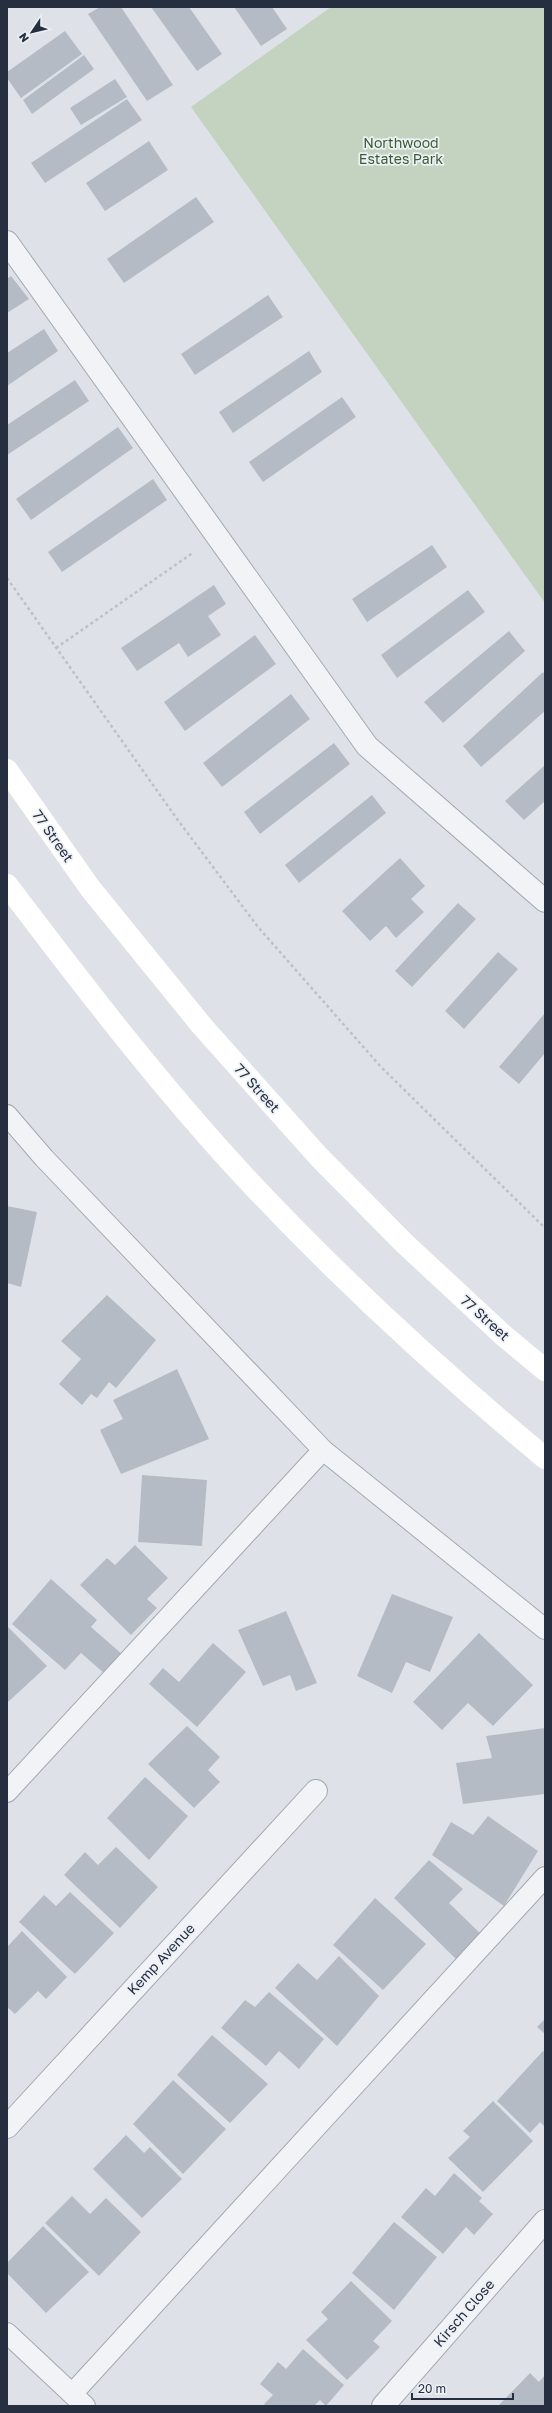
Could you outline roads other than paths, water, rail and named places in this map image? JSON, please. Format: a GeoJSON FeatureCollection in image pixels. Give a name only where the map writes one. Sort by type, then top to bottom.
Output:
{"type":"FeatureCollection","features":[{"type":"Feature","properties":{"kind":"main road","name":"77 Street"},"geometry":{"type":"LineString","coordinates":[[7,770],[90,888],[202,1026],[319,1157],[404,1243],[503,1335],[545,1370]]}},
{"type":"Feature","properties":{"kind":"main road"},"geometry":{"type":"LineString","coordinates":[[7,885],[110,1020],[242,1173],[362,1295],[545,1458]]}},
{"type":"Feature","properties":{"kind":"street"},"geometry":{"type":"LineString","coordinates":[[7,242],[367,746],[545,901]]}},
{"type":"Feature","properties":{"kind":"street","name":"Kemp Avenue"},"geometry":{"type":"LineString","coordinates":[[7,2128],[316,1791]]}},
{"type":"Feature","properties":{"kind":"street","name":"Kirsch Close"},"geometry":{"type":"LineString","coordinates":[[384,2406],[545,2221]]}},
{"type":"Feature","properties":{"kind":"lane"},"geometry":{"type":"LineString","coordinates":[[8,1118],[323,1450],[545,1629]]}},
{"type":"Feature","properties":{"kind":"lane"},"geometry":{"type":"LineString","coordinates":[[7,1792],[323,1450]]}},
{"type":"Feature","properties":{"kind":"lane"},"geometry":{"type":"LineString","coordinates":[[7,2333],[78,2400],[545,1877]]}},
{"type":"Feature","properties":{"kind":"park label","name":"Northwood Estates Park"},"geometry":{"type":"Point","coordinates":[401,152]}}]}
